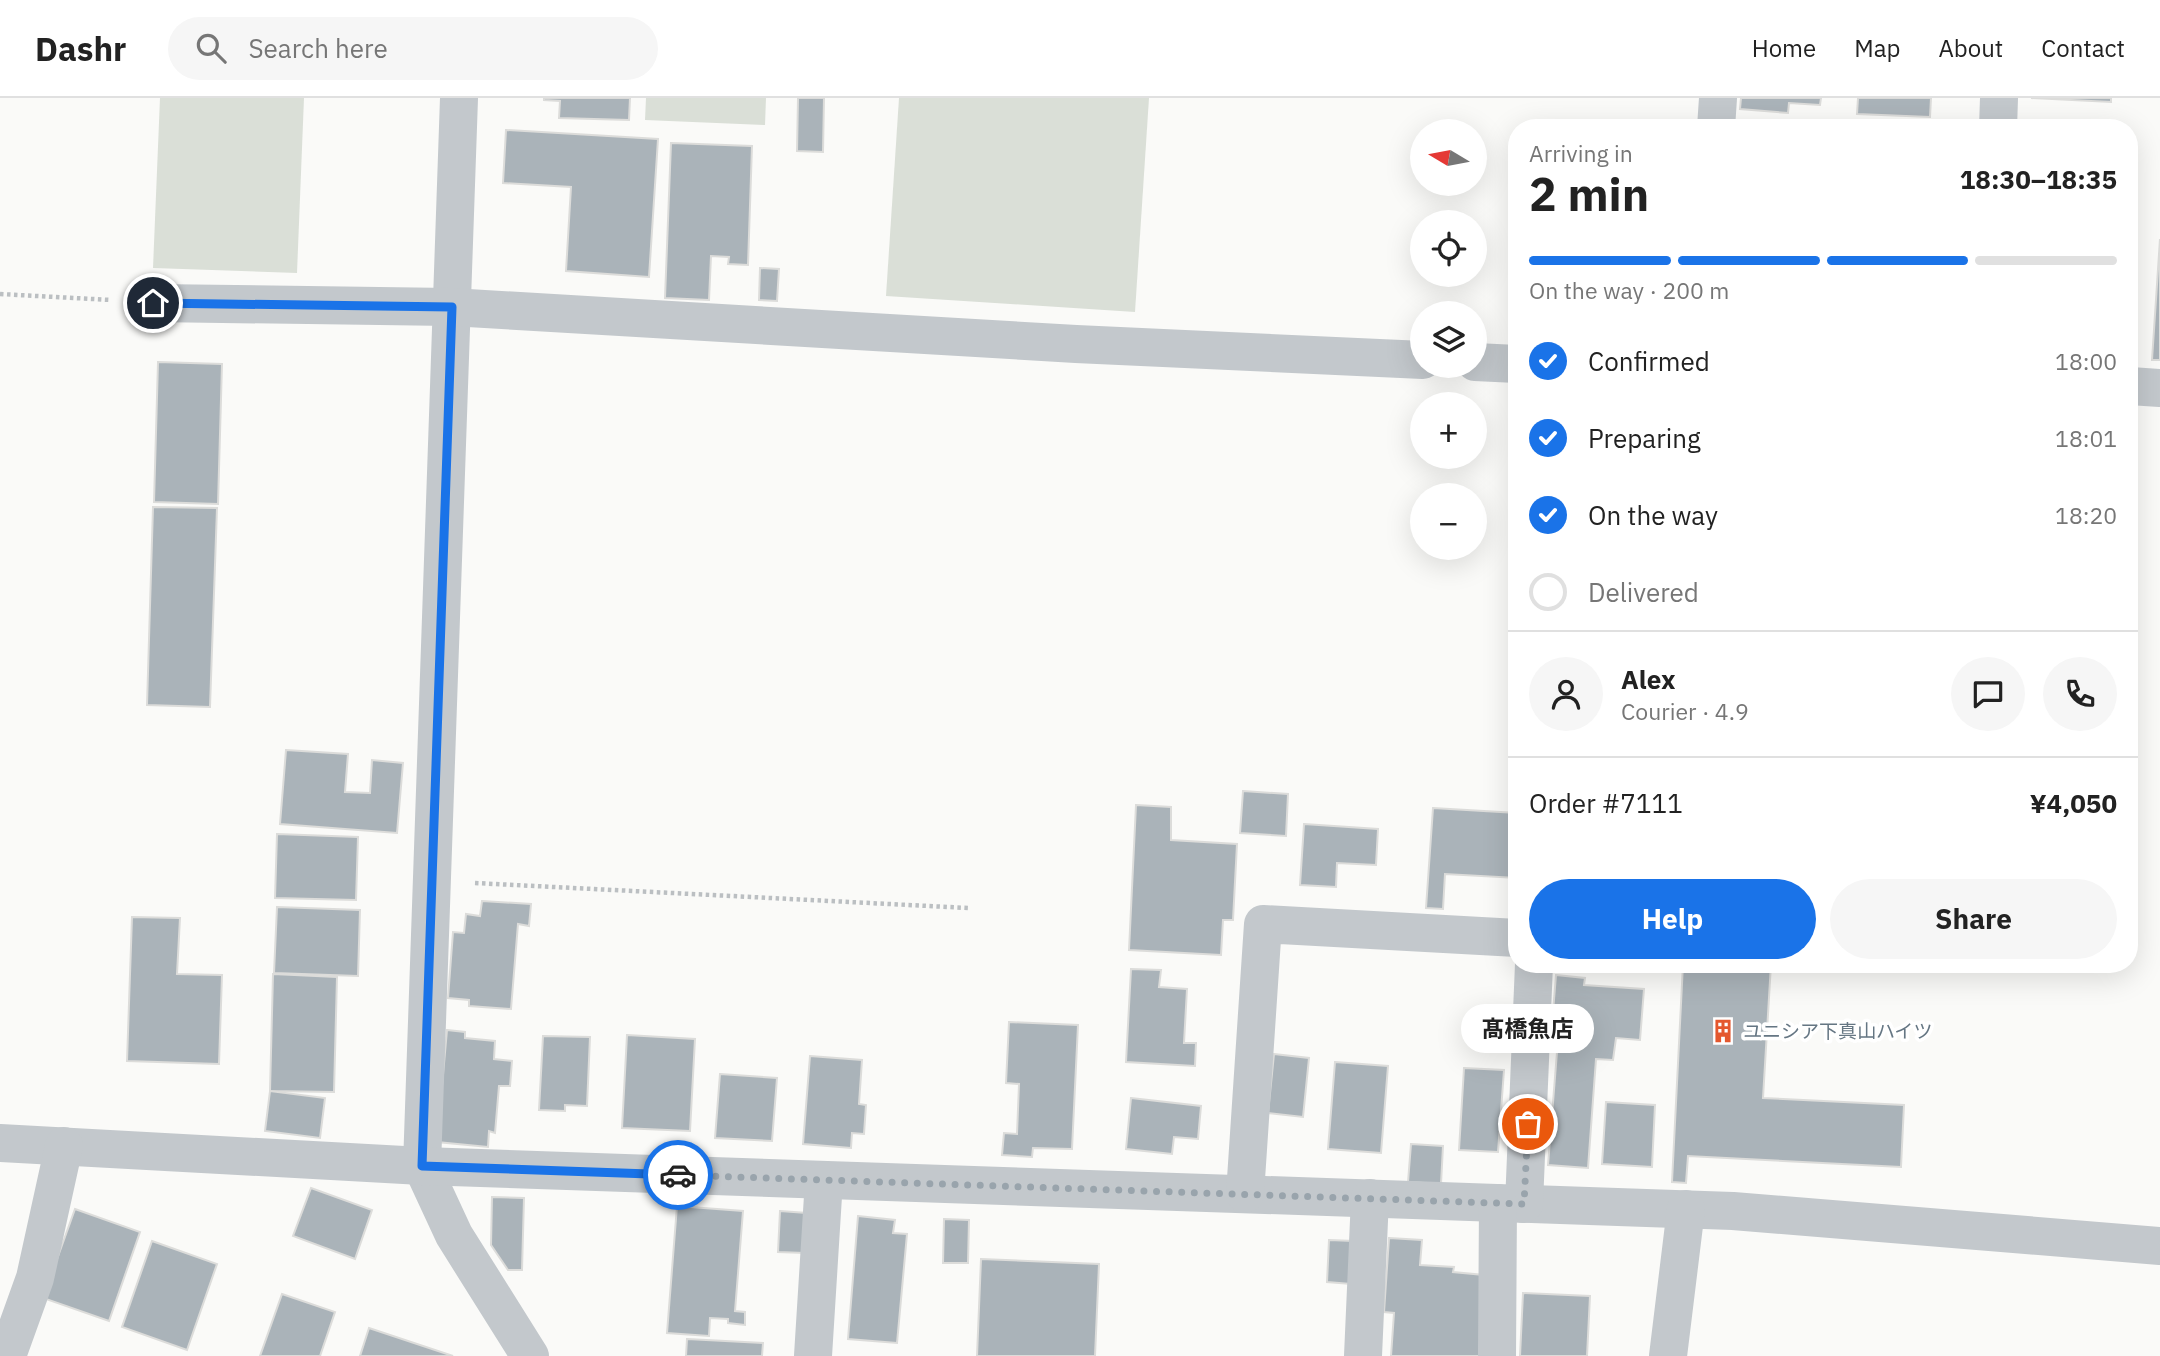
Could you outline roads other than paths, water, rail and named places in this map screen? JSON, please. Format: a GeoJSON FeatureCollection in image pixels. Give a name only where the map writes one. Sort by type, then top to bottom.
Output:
{"type":"FeatureCollection","features":[{"type":"Feature","properties":{"kind":"street"},"geometry":{"type":"LineString","coordinates":[[459,98],[422,1166],[454,1235],[530,1356]]}},
{"type":"Feature","properties":{"kind":"street"},"geometry":{"type":"LineString","coordinates":[[1717,119],[1718,98]]}},
{"type":"Feature","properties":{"kind":"street"},"geometry":{"type":"LineString","coordinates":[[1998,119],[1999,98]]}},
{"type":"Feature","properties":{"kind":"street"},"geometry":{"type":"LineString","coordinates":[[153,303],[452,307],[1076,344],[1410,359]]}},
{"type":"Feature","properties":{"kind":"street"},"geometry":{"type":"LineString","coordinates":[[1487,363],[1508,364]]}},
{"type":"Feature","properties":{"kind":"street"},"geometry":{"type":"LineString","coordinates":[[2138,387],[2160,388]]}},
{"type":"Feature","properties":{"kind":"street"},"geometry":{"type":"LineString","coordinates":[[1245,1194],[1263,924],[1508,938]]}},
{"type":"Feature","properties":{"kind":"street"},"geometry":{"type":"LineString","coordinates":[[1497,1356],[1533,973]]}},
{"type":"Feature","properties":{"kind":"street"},"geometry":{"type":"LineString","coordinates":[[0,1143],[422,1166],[1733,1211],[2160,1246]]}},
{"type":"Feature","properties":{"kind":"street"},"geometry":{"type":"LineString","coordinates":[[7,1356],[35,1279],[64,1146]]}},
{"type":"Feature","properties":{"kind":"street"},"geometry":{"type":"LineString","coordinates":[[813,1356],[824,1180]]}},
{"type":"Feature","properties":{"kind":"street"},"geometry":{"type":"LineString","coordinates":[[1363,1356],[1370,1198]]}},
{"type":"Feature","properties":{"kind":"street"},"geometry":{"type":"LineString","coordinates":[[1668,1356],[1686,1209]]}},
{"type":"Feature","properties":{"kind":"place","name":"ユニシア下真山ハイツ"},"geometry":{"type":"Point","coordinates":[1723,1031]}},
{"type":"Feature","properties":{"kind":"place","name":"髙橋魚店"},"geometry":{"type":"Point","coordinates":[1528,1124]}}]}
